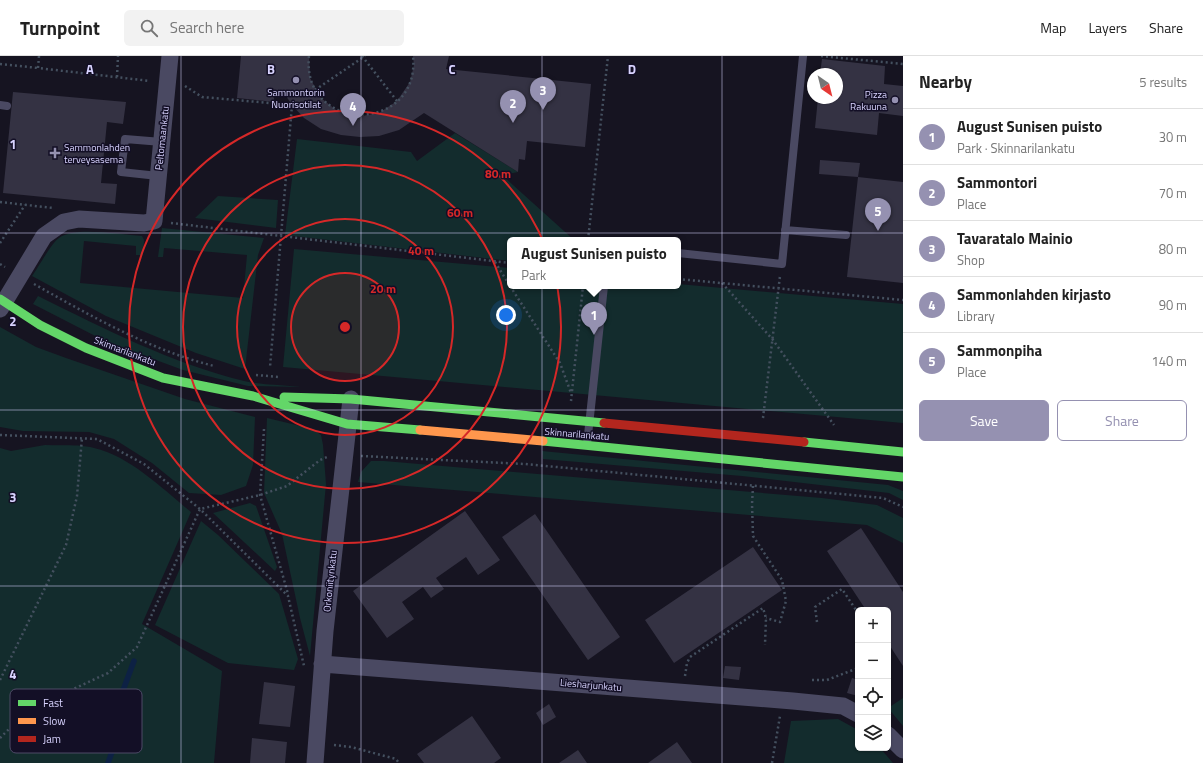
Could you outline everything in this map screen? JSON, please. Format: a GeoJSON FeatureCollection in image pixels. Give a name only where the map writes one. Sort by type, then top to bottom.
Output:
{"type":"FeatureCollection","features":[{"type":"Feature","properties":{"kind":"main road","name":"Skinnarilankatu"},"geometry":{"type":"LineString","coordinates":[[1,303],[86,348],[163,378],[253,396],[347,424],[587,445],[903,477]]}},
{"type":"Feature","properties":{"kind":"main road","name":"Skinnarilankatu"},"geometry":{"type":"LineString","coordinates":[[253,396],[351,399],[903,452]]}},
{"type":"Feature","properties":{"kind":"street","name":"Peltomaankatu"},"geometry":{"type":"LineString","coordinates":[[154,220],[170,56]]}},
{"type":"Feature","properties":{"kind":"street"},"geometry":{"type":"LineString","coordinates":[[1,303],[21,277],[44,236],[64,222],[79,219],[144,224],[154,220]]}},
{"type":"Feature","properties":{"kind":"street","name":"Orkoniitynkatu"},"geometry":{"type":"LineString","coordinates":[[315,763],[322,664],[347,424],[351,399]]}},
{"type":"Feature","properties":{"kind":"street","name":"Liesharjunkatu"},"geometry":{"type":"LineString","coordinates":[[322,664],[843,706],[855,712]]}},
{"type":"Feature","properties":{"kind":"street"},"geometry":{"type":"LineString","coordinates":[[891,738],[903,750]]}},
{"type":"Feature","properties":{"kind":"lane"},"geometry":{"type":"LineString","coordinates":[[681,253],[782,264],[803,56]]}},
{"type":"Feature","properties":{"kind":"lane"},"geometry":{"type":"LineString","coordinates":[[158,176],[121,172],[126,139],[162,142]]}},
{"type":"Feature","properties":{"kind":"lane"},"geometry":{"type":"LineString","coordinates":[[785,230],[846,235]]}},
{"type":"Feature","properties":{"kind":"lane"},"geometry":{"type":"LineString","coordinates":[[587,445],[604,289]]}},
{"type":"Feature","properties":{"kind":"path"},"geometry":{"type":"LineString","coordinates":[[117,77],[118,56]]}},
{"type":"Feature","properties":{"kind":"path"},"geometry":{"type":"LineString","coordinates":[[309,56],[310,78],[315,90],[328,104],[351,115],[362,116],[379,112],[397,101],[410,82],[414,65],[413,56]]}},
{"type":"Feature","properties":{"kind":"path"},"geometry":{"type":"LineString","coordinates":[[315,90],[364,56],[397,101]]}},
{"type":"Feature","properties":{"kind":"path"},"geometry":{"type":"LineString","coordinates":[[588,237],[608,56]]}},
{"type":"Feature","properties":{"kind":"path"},"geometry":{"type":"LineString","coordinates":[[822,56],[903,64]]}},
{"type":"Feature","properties":{"kind":"path"},"geometry":{"type":"LineString","coordinates":[[0,64],[38,68]]}},
{"type":"Feature","properties":{"kind":"path"},"geometry":{"type":"LineString","coordinates":[[270,367],[292,105]]}},
{"type":"Feature","properties":{"kind":"path"},"geometry":{"type":"LineString","coordinates":[[0,202],[55,209]]}},
{"type":"Feature","properties":{"kind":"path"},"geometry":{"type":"LineString","coordinates":[[0,243],[25,205]]}},
{"type":"Feature","properties":{"kind":"path"},"geometry":{"type":"LineString","coordinates":[[154,220],[507,263]]}},
{"type":"Feature","properties":{"kind":"path"},"geometry":{"type":"LineString","coordinates":[[494,262],[507,282]]}},
{"type":"Feature","properties":{"kind":"path"},"geometry":{"type":"LineString","coordinates":[[0,264],[21,277],[118,329],[163,348],[219,367]]}},
{"type":"Feature","properties":{"kind":"path"},"geometry":{"type":"LineString","coordinates":[[762,424],[782,264]]}},
{"type":"Feature","properties":{"kind":"path"},"geometry":{"type":"LineString","coordinates":[[681,279],[903,300]]}},
{"type":"Feature","properties":{"kind":"path"},"geometry":{"type":"LineString","coordinates":[[721,283],[772,340],[838,431]]}},
{"type":"Feature","properties":{"kind":"path"},"geometry":{"type":"LineString","coordinates":[[512,289],[560,363],[571,393],[583,289]]}},
{"type":"Feature","properties":{"kind":"path"},"geometry":{"type":"LineString","coordinates":[[253,374],[282,377]]}},
{"type":"Feature","properties":{"kind":"path"},"geometry":{"type":"LineString","coordinates":[[264,429],[260,495],[288,596],[304,669]]}},
{"type":"Feature","properties":{"kind":"path"},"geometry":{"type":"LineString","coordinates":[[0,435],[97,439],[144,464],[200,509],[288,596]]}},
{"type":"Feature","properties":{"kind":"path"},"geometry":{"type":"LineString","coordinates":[[0,680],[66,545],[77,496],[82,438]]}},
{"type":"Feature","properties":{"kind":"path"},"geometry":{"type":"LineString","coordinates":[[200,509],[260,495],[287,486],[320,460],[329,456],[525,464],[883,498],[903,507]]}},
{"type":"Feature","properties":{"kind":"path"},"geometry":{"type":"LineString","coordinates":[[753,486],[753,536],[782,580],[786,601],[780,622],[766,618]]}},
{"type":"Feature","properties":{"kind":"path"},"geometry":{"type":"LineString","coordinates":[[73,689],[108,673],[137,647],[200,509]]}},
{"type":"Feature","properties":{"kind":"path"},"geometry":{"type":"LineString","coordinates":[[817,622],[815,607],[842,589],[855,608]]}},
{"type":"Feature","properties":{"kind":"path"},"geometry":{"type":"LineString","coordinates":[[682,692],[687,663],[690,657],[763,608],[766,618],[765,645]]}},
{"type":"Feature","properties":{"kind":"path"},"geometry":{"type":"LineString","coordinates":[[812,680],[827,680],[855,669]]}},
{"type":"Feature","properties":{"kind":"path"},"geometry":{"type":"LineString","coordinates":[[772,763],[781,709]]}},
{"type":"Feature","properties":{"kind":"path"},"geometry":{"type":"LineString","coordinates":[[0,738],[10,728]]}},
{"type":"Feature","properties":{"kind":"path"},"geometry":{"type":"LineString","coordinates":[[351,747],[396,759],[399,763]]}},
{"type":"Feature","properties":{"kind":"green space"},"geometry":{"type":"Polygon","coordinates":[[[455,133],[518,172],[502,175],[571,237],[507,237],[507,261],[285,235],[297,139],[411,152],[417,161],[455,133]]]}},
{"type":"Feature","properties":{"kind":"green space"},"geometry":{"type":"Polygon","coordinates":[[[218,196],[278,200],[276,228],[195,218],[218,196]]]}},
{"type":"Feature","properties":{"kind":"green space"},"geometry":{"type":"Polygon","coordinates":[[[162,228],[264,238],[258,255],[245,369],[196,353],[106,316],[32,276],[56,240],[66,234],[87,232],[142,236],[144,240],[143,255],[136,255],[136,246],[84,241],[80,283],[243,298],[247,255],[164,248],[163,257],[158,257],[162,228]]]}},
{"type":"Feature","properties":{"kind":"green space"},"geometry":{"type":"Polygon","coordinates":[[[294,249],[507,268],[507,289],[681,289],[681,284],[903,304],[903,423],[283,367],[294,249]]]}},
{"type":"Feature","properties":{"kind":"green space"},"geometry":{"type":"Polygon","coordinates":[[[38,296],[88,321],[190,365],[244,381],[301,387],[248,386],[183,370],[107,342],[33,304],[38,296]]]}},
{"type":"Feature","properties":{"kind":"green space"},"geometry":{"type":"Polygon","coordinates":[[[0,327],[36,347],[66,358],[185,399],[255,417],[253,465],[246,486],[221,495],[189,493],[152,463],[114,439],[89,432],[23,431],[0,427],[0,327]]]}},
{"type":"Feature","properties":{"kind":"green space"},"geometry":{"type":"Polygon","coordinates":[[[267,418],[313,429],[321,435],[323,445],[326,484],[310,656],[300,618],[282,534],[264,493],[267,418]]]}},
{"type":"Feature","properties":{"kind":"green space"},"geometry":{"type":"Polygon","coordinates":[[[45,445],[82,446],[107,452],[121,458],[146,475],[191,512],[142,624],[222,671],[214,763],[0,763],[0,448],[11,451],[45,445]]]}},
{"type":"Feature","properties":{"kind":"green space"},"geometry":{"type":"Polygon","coordinates":[[[542,451],[888,485],[903,491],[903,500],[889,493],[742,476],[543,459],[542,451]]]}},
{"type":"Feature","properties":{"kind":"green space"},"geometry":{"type":"Polygon","coordinates":[[[371,461],[822,498],[877,505],[903,518],[903,543],[867,525],[358,482],[361,472],[371,461]]]}},
{"type":"Feature","properties":{"kind":"green space"},"geometry":{"type":"Polygon","coordinates":[[[250,503],[256,506],[277,567],[275,571],[213,513],[250,503]]]}},
{"type":"Feature","properties":{"kind":"green space"},"geometry":{"type":"Polygon","coordinates":[[[201,521],[218,535],[279,594],[298,659],[294,670],[228,663],[155,625],[201,521]]]}},
{"type":"Feature","properties":{"kind":"green space"},"geometry":{"type":"Polygon","coordinates":[[[903,698],[903,726],[891,712],[891,706],[903,698]]]}},
{"type":"Feature","properties":{"kind":"green space"},"geometry":{"type":"Polygon","coordinates":[[[838,719],[855,728],[855,751],[883,751],[893,763],[784,763],[791,721],[838,719]]]}},
{"type":"Feature","properties":{"kind":"building"},"geometry":{"type":"Polygon","coordinates":[[[241,56],[309,56],[310,78],[321,98],[336,110],[351,115],[362,116],[379,113],[397,101],[410,82],[414,65],[413,56],[449,56],[446,69],[591,84],[585,147],[527,141],[525,160],[519,159],[518,172],[424,113],[399,130],[379,136],[360,137],[341,135],[321,129],[304,118],[292,105],[284,93],[274,96],[274,102],[237,98],[241,56]]]}},
{"type":"Feature","properties":{"kind":"building"},"geometry":{"type":"Polygon","coordinates":[[[822,59],[885,66],[884,84],[903,86],[903,116],[879,113],[877,135],[815,128],[817,104],[843,104],[843,68],[821,68],[822,59]]]}},
{"type":"Feature","properties":{"kind":"building","name":"Sammonlahden terveysasema"},"geometry":{"type":"Polygon","coordinates":[[[13,92],[126,102],[123,124],[107,122],[101,183],[117,184],[115,204],[3,193],[13,92]]]}},
{"type":"Feature","properties":{"kind":"building"},"geometry":{"type":"Polygon","coordinates":[[[820,160],[860,163],[858,177],[819,174],[820,160]]]}},
{"type":"Feature","properties":{"kind":"building"},"geometry":{"type":"Polygon","coordinates":[[[858,177],[903,182],[903,283],[847,277],[858,177]]]}},
{"type":"Feature","properties":{"kind":"building"},"geometry":{"type":"Polygon","coordinates":[[[465,511],[500,560],[478,575],[466,557],[436,578],[444,589],[431,598],[423,587],[402,602],[414,619],[387,638],[353,591],[465,511]]]}},
{"type":"Feature","properties":{"kind":"building"},"geometry":{"type":"Polygon","coordinates":[[[535,514],[620,637],[588,660],[502,537],[535,514]]]}},
{"type":"Feature","properties":{"kind":"building"},"geometry":{"type":"Polygon","coordinates":[[[861,528],[903,592],[903,666],[891,648],[891,607],[864,607],[827,551],[861,528]]]}},
{"type":"Feature","properties":{"kind":"building"},"geometry":{"type":"Polygon","coordinates":[[[753,547],[782,590],[674,663],[645,620],[753,547]]]}},
{"type":"Feature","properties":{"kind":"building"},"geometry":{"type":"Polygon","coordinates":[[[725,666],[741,667],[739,680],[723,678],[725,666]]]}},
{"type":"Feature","properties":{"kind":"building"},"geometry":{"type":"Polygon","coordinates":[[[852,678],[855,679],[855,695],[847,693],[852,678]]]}},
{"type":"Feature","properties":{"kind":"building"},"geometry":{"type":"Polygon","coordinates":[[[264,682],[295,686],[290,727],[259,724],[264,682]]]}},
{"type":"Feature","properties":{"kind":"building"},"geometry":{"type":"Polygon","coordinates":[[[549,704],[556,717],[543,725],[536,713],[549,704]]]}},
{"type":"Feature","properties":{"kind":"building"},"geometry":{"type":"Polygon","coordinates":[[[472,716],[501,758],[494,763],[424,763],[417,754],[472,716]]]}},
{"type":"Feature","properties":{"kind":"building"},"geometry":{"type":"Polygon","coordinates":[[[252,738],[287,742],[285,763],[250,763],[252,738]]]}},
{"type":"Feature","properties":{"kind":"building"},"geometry":{"type":"Polygon","coordinates":[[[677,742],[692,763],[648,763],[677,742]]]}},
{"type":"Feature","properties":{"kind":"building"},"geometry":{"type":"Polygon","coordinates":[[[578,750],[587,763],[559,763],[578,750]]]}},
{"type":"Feature","properties":{"kind":"waterway"},"geometry":{"type":"LineString","coordinates":[[124,689],[134,661]]}},
{"type":"Feature","properties":{"kind":"waterway"},"geometry":{"type":"LineString","coordinates":[[108,763],[112,753]]}},
{"type":"Feature","properties":{"kind":"traffic: fast"},"geometry":{"type":"LineString","coordinates":[[0,299],[40,325],[86,348],[163,378],[253,396],[347,424],[420,430]]}},
{"type":"Feature","properties":{"kind":"traffic: fast"},"geometry":{"type":"LineString","coordinates":[[284,397],[351,399],[604,423]]}},
{"type":"Feature","properties":{"kind":"traffic: fast"},"geometry":{"type":"LineString","coordinates":[[543,441],[903,477]]}},
{"type":"Feature","properties":{"kind":"traffic: fast"},"geometry":{"type":"LineString","coordinates":[[804,442],[903,452]]}},
{"type":"Feature","properties":{"kind":"traffic: slow"},"geometry":{"type":"LineString","coordinates":[[420,430],[543,441]]}},
{"type":"Feature","properties":{"kind":"traffic: jam"},"geometry":{"type":"LineString","coordinates":[[604,423],[804,442]]}},
{"type":"Feature","properties":{"kind":"place","name":"Sammontorin Nuorisotilat"},"geometry":{"type":"Point","coordinates":[296,80]}},
{"type":"Feature","properties":{"kind":"place","name":"Pizza Rakuuna"},"geometry":{"type":"Point","coordinates":[895,100]}},
{"type":"Feature","properties":{"kind":"place","name":"Tavaratalo Mainio"},"geometry":{"type":"Point","coordinates":[543,110]}},
{"type":"Feature","properties":{"kind":"place","name":"Sammontori"},"geometry":{"type":"Point","coordinates":[513,123]}},
{"type":"Feature","properties":{"kind":"place","name":"Sammonlahden kirjasto"},"geometry":{"type":"Point","coordinates":[353,126]}},
{"type":"Feature","properties":{"kind":"place","name":"Sammonlahden terveysasema"},"geometry":{"type":"Point","coordinates":[55,153]}},
{"type":"Feature","properties":{"kind":"place","name":"Sammonpiha"},"geometry":{"type":"Point","coordinates":[878,231]}},
{"type":"Feature","properties":{"kind":"place","name":"August Sunisen puisto"},"geometry":{"type":"Point","coordinates":[594,335]}}]}
